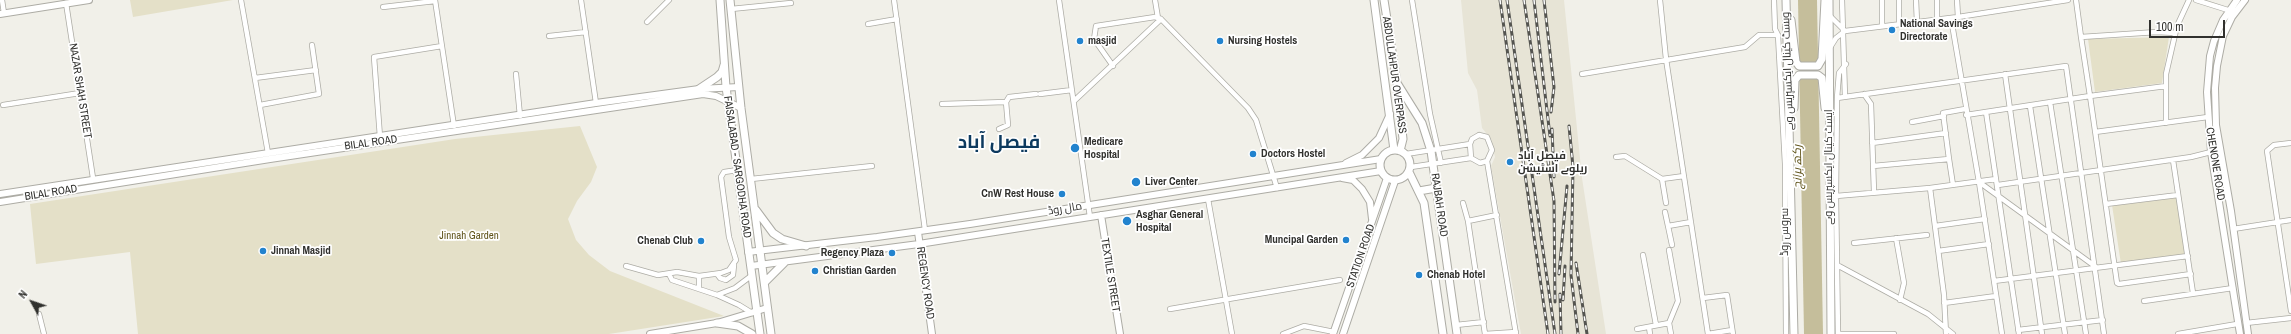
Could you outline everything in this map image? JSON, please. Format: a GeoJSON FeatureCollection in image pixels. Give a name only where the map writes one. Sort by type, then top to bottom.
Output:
{"type":"FeatureCollection","features":[{"type":"Feature","properties":{"kind":"main road"},"geometry":{"type":"LineString","coordinates":[[2,14],[89,0]]}},
{"type":"Feature","properties":{"kind":"main road","name":"FAISALABAD - SARGODHA ROAD"},"geometry":{"type":"LineString","coordinates":[[720,0],[726,87],[751,266],[755,313],[760,334]]}},
{"type":"Feature","properties":{"kind":"main road","name":"FAISALABAD - SARGODHA ROAD"},"geometry":{"type":"LineString","coordinates":[[730,0],[741,108],[771,334]]}},
{"type":"Feature","properties":{"kind":"main road","name":"ABDULLAHPUR OVERPASS"},"geometry":{"type":"LineString","coordinates":[[1374,0],[1390,114],[1400,152]]}},
{"type":"Feature","properties":{"kind":"main road","name":"ABDULLAHPUR OVERPASS"},"geometry":{"type":"LineString","coordinates":[[1384,0],[1397,83],[1403,139],[1400,152]]}},
{"type":"Feature","properties":{"kind":"main road"},"geometry":{"type":"LineString","coordinates":[[1788,0],[1794,57],[1799,66],[1818,66],[1822,59],[1825,0]]}},
{"type":"Feature","properties":{"kind":"main road","name":"ویسٹ کینال ایکسپریس وے"},"geometry":{"type":"LineString","coordinates":[[1788,0],[1794,334]]}},
{"type":"Feature","properties":{"kind":"main road","name":"ایسٹ کینال ایکسپریس وے"},"geometry":{"type":"LineString","coordinates":[[1829,0],[1831,48],[1829,160],[1831,334]]}},
{"type":"Feature","properties":{"kind":"main road","name":"CHENONE ROAD"},"geometry":{"type":"LineString","coordinates":[[2237,0],[2223,36],[2219,51],[2215,88],[2216,125],[2234,229],[2248,334]]}},
{"type":"Feature","properties":{"kind":"main road","name":"CHENONE ROAD"},"geometry":{"type":"LineString","coordinates":[[2240,334],[2237,324],[2233,288],[2211,152],[2207,92],[2210,56],[2214,41],[2232,11],[2245,0]]}},
{"type":"Feature","properties":{"kind":"main road"},"geometry":{"type":"LineString","coordinates":[[699,89],[710,83],[722,72],[725,58]]}},
{"type":"Feature","properties":{"kind":"main road"},"geometry":{"type":"LineString","coordinates":[[1792,158],[1795,80],[1799,75],[1818,75],[1823,81],[1829,160]]}},
{"type":"Feature","properties":{"kind":"main road","name":"RAJBAH ROAD"},"geometry":{"type":"LineString","coordinates":[[1397,83],[1422,123],[1434,150],[1433,164],[1457,334]]}},
{"type":"Feature","properties":{"kind":"main road","name":"BILAL ROAD"},"geometry":{"type":"LineString","coordinates":[[0,194],[94,178],[454,126],[596,103],[699,89],[739,86]]}},
{"type":"Feature","properties":{"kind":"main road","name":"BILAL ROAD"},"geometry":{"type":"LineString","coordinates":[[0,202],[270,158],[703,94],[728,101],[741,108]]}},
{"type":"Feature","properties":{"kind":"main road"},"geometry":{"type":"LineString","coordinates":[[1339,166],[1362,155],[1379,138],[1390,114]]}},
{"type":"Feature","properties":{"kind":"main road"},"geometry":{"type":"LineString","coordinates":[[1400,152],[1410,169],[1403,178],[1395,180],[1387,178],[1381,171],[1381,159],[1386,153],[1400,152]]}},
{"type":"Feature","properties":{"kind":"main road","name":"مال روڈ"},"geometry":{"type":"LineString","coordinates":[[748,252],[918,232],[1381,159]]}},
{"type":"Feature","properties":{"kind":"main road","name":"RAJBAH ROAD"},"geometry":{"type":"LineString","coordinates":[[1410,169],[1424,203],[1443,334]]}},
{"type":"Feature","properties":{"kind":"main road","name":"مال روڈ"},"geometry":{"type":"LineString","coordinates":[[751,266],[784,263],[919,244],[1381,171]]}},
{"type":"Feature","properties":{"kind":"main road"},"geometry":{"type":"LineString","coordinates":[[1337,177],[1353,180],[1362,189],[1370,202],[1372,223]]}},
{"type":"Feature","properties":{"kind":"main road","name":"STATION ROAD"},"geometry":{"type":"LineString","coordinates":[[1334,333],[1387,178]]}},
{"type":"Feature","properties":{"kind":"main road","name":"STATION ROAD"},"geometry":{"type":"LineString","coordinates":[[1342,334],[1395,180]]}},
{"type":"Feature","properties":{"kind":"main road"},"geometry":{"type":"LineString","coordinates":[[1419,191],[1436,188]]}},
{"type":"Feature","properties":{"kind":"main road"},"geometry":{"type":"LineString","coordinates":[[755,208],[773,233],[782,239],[806,246]]}},
{"type":"Feature","properties":{"kind":"main road","name":"TEXTILE STREET"},"geometry":{"type":"LineString","coordinates":[[1101,215],[1120,334]]}},
{"type":"Feature","properties":{"kind":"main road","name":"REGENCY ROAD"},"geometry":{"type":"LineString","coordinates":[[918,232],[932,334]]}},
{"type":"Feature","properties":{"kind":"main road"},"geometry":{"type":"LineString","coordinates":[[765,282],[784,263]]}},
{"type":"Feature","properties":{"kind":"main road"},"geometry":{"type":"LineString","coordinates":[[1438,300],[1452,298]]}},
{"type":"Feature","properties":{"kind":"main road"},"geometry":{"type":"LineString","coordinates":[[650,334],[717,323],[755,313],[767,308]]}},
{"type":"Feature","properties":{"kind":"main road"},"geometry":{"type":"LineString","coordinates":[[717,323],[738,326],[752,334]]}},
{"type":"Feature","properties":{"kind":"street"},"geometry":{"type":"LineString","coordinates":[[2,0],[2,14]]}},
{"type":"Feature","properties":{"kind":"street"},"geometry":{"type":"LineString","coordinates":[[241,0],[268,153]]}},
{"type":"Feature","properties":{"kind":"street"},"geometry":{"type":"LineString","coordinates":[[581,0],[596,103]]}},
{"type":"Feature","properties":{"kind":"street"},"geometry":{"type":"LineString","coordinates":[[647,22],[669,0]]}},
{"type":"Feature","properties":{"kind":"street"},"geometry":{"type":"LineString","coordinates":[[894,0],[925,230]]}},
{"type":"Feature","properties":{"kind":"street"},"geometry":{"type":"LineString","coordinates":[[1059,0],[1090,217]]}},
{"type":"Feature","properties":{"kind":"street"},"geometry":{"type":"LineString","coordinates":[[1155,0],[1159,19],[1248,108],[1256,120],[1277,188]]}},
{"type":"Feature","properties":{"kind":"street","name":"RAJBAH ROAD"},"geometry":{"type":"LineString","coordinates":[[1412,0],[1430,114],[1434,150],[1441,163]]}},
{"type":"Feature","properties":{"kind":"street"},"geometry":{"type":"LineString","coordinates":[[1660,0],[1666,60],[1708,334],[1732,332],[1726,295],[1703,298]]}},
{"type":"Feature","properties":{"kind":"street","name":"سروس روڈ"},"geometry":{"type":"LineString","coordinates":[[1774,0],[1775,29],[1778,35],[1785,164],[1786,334]]}},
{"type":"Feature","properties":{"kind":"street"},"geometry":{"type":"LineString","coordinates":[[1842,0],[1845,31],[1846,97]]}},
{"type":"Feature","properties":{"kind":"street"},"geometry":{"type":"LineString","coordinates":[[1882,0],[1882,26]]}},
{"type":"Feature","properties":{"kind":"street"},"geometry":{"type":"LineString","coordinates":[[1899,0],[1899,24]]}},
{"type":"Feature","properties":{"kind":"street"},"geometry":{"type":"LineString","coordinates":[[1916,0],[1917,22]]}},
{"type":"Feature","properties":{"kind":"street"},"geometry":{"type":"LineString","coordinates":[[1937,0],[1937,19]]}},
{"type":"Feature","properties":{"kind":"street"},"geometry":{"type":"LineString","coordinates":[[1957,0],[1958,17]]}},
{"type":"Feature","properties":{"kind":"street"},"geometry":{"type":"LineString","coordinates":[[1831,48],[1836,38],[1845,31],[1951,18],[2068,0]]}},
{"type":"Feature","properties":{"kind":"street"},"geometry":{"type":"LineString","coordinates":[[2076,0],[2116,266],[2117,283],[2119,284],[2191,274]]}},
{"type":"Feature","properties":{"kind":"street"},"geometry":{"type":"LineString","coordinates":[[2166,123],[2166,86],[2175,33],[2189,0]]}},
{"type":"Feature","properties":{"kind":"street"},"geometry":{"type":"LineString","coordinates":[[2196,0],[2232,11]]}},
{"type":"Feature","properties":{"kind":"street"},"geometry":{"type":"LineString","coordinates":[[383,7],[394,3],[435,1],[454,126]]}},
{"type":"Feature","properties":{"kind":"street"},"geometry":{"type":"LineString","coordinates":[[732,9],[791,2]]}},
{"type":"Feature","properties":{"kind":"street","name":"NAZAR SHAH STREET"},"geometry":{"type":"LineString","coordinates":[[66,3],[94,178]]}},
{"type":"Feature","properties":{"kind":"street"},"geometry":{"type":"LineString","coordinates":[[1830,16],[1845,31]]}},
{"type":"Feature","properties":{"kind":"street"},"geometry":{"type":"LineString","coordinates":[[1951,18],[1966,115],[1985,219],[2002,334]]}},
{"type":"Feature","properties":{"kind":"street"},"geometry":{"type":"LineString","coordinates":[[868,24],[897,19]]}},
{"type":"Feature","properties":{"kind":"street"},"geometry":{"type":"LineString","coordinates":[[1074,101],[1113,66],[1159,19]]}},
{"type":"Feature","properties":{"kind":"street"},"geometry":{"type":"LineString","coordinates":[[1113,66],[1094,39],[1096,26],[1159,19]]}},
{"type":"Feature","properties":{"kind":"street"},"geometry":{"type":"LineString","coordinates":[[549,36],[586,32]]}},
{"type":"Feature","properties":{"kind":"street"},"geometry":{"type":"LineString","coordinates":[[2082,38],[2157,32],[2175,33]]}},
{"type":"Feature","properties":{"kind":"street"},"geometry":{"type":"LineString","coordinates":[[1582,74],[1745,47],[1753,39],[1759,36],[1778,35]]}},
{"type":"Feature","properties":{"kind":"street"},"geometry":{"type":"LineString","coordinates":[[260,105],[319,94],[312,45]]}},
{"type":"Feature","properties":{"kind":"street"},"geometry":{"type":"LineString","coordinates":[[380,137],[374,57],[442,46]]}},
{"type":"Feature","properties":{"kind":"street"},"geometry":{"type":"LineString","coordinates":[[1846,64],[1839,73],[1837,98],[1836,196],[1838,334],[1894,334]]}},
{"type":"Feature","properties":{"kind":"street"},"geometry":{"type":"LineString","coordinates":[[1837,98],[2064,65],[2067,67],[2081,173],[2096,267],[2104,334]]}},
{"type":"Feature","properties":{"kind":"street"},"geometry":{"type":"LineString","coordinates":[[255,78],[316,70]]}},
{"type":"Feature","properties":{"kind":"street"},"geometry":{"type":"LineString","coordinates":[[516,74],[520,116]]}},
{"type":"Feature","properties":{"kind":"street"},"geometry":{"type":"LineString","coordinates":[[2005,74],[2042,334]]}},
{"type":"Feature","properties":{"kind":"street"},"geometry":{"type":"LineString","coordinates":[[1966,115],[2166,86]]}},
{"type":"Feature","properties":{"kind":"street"},"geometry":{"type":"LineString","coordinates":[[999,129],[1008,125],[1006,102],[1009,97],[1072,90]]}},
{"type":"Feature","properties":{"kind":"street"},"geometry":{"type":"LineString","coordinates":[[3,105],[80,93]]}},
{"type":"Feature","properties":{"kind":"street"},"geometry":{"type":"LineString","coordinates":[[1864,94],[1871,104],[1874,192]]}},
{"type":"Feature","properties":{"kind":"street"},"geometry":{"type":"LineString","coordinates":[[942,104],[1006,102]]}},
{"type":"Feature","properties":{"kind":"street"},"geometry":{"type":"LineString","coordinates":[[2050,102],[2086,334]]}},
{"type":"Feature","properties":{"kind":"street"},"geometry":{"type":"LineString","coordinates":[[2030,106],[2048,232],[2065,334]]}},
{"type":"Feature","properties":{"kind":"street"},"geometry":{"type":"LineString","coordinates":[[1952,185],[1944,112],[1965,108]]}},
{"type":"Feature","properties":{"kind":"street"},"geometry":{"type":"LineString","coordinates":[[1986,112],[1998,185],[2018,332],[2103,320]]}},
{"type":"Feature","properties":{"kind":"street"},"geometry":{"type":"LineString","coordinates":[[1912,122],[1944,116]]}},
{"type":"Feature","properties":{"kind":"street"},"geometry":{"type":"LineString","coordinates":[[2095,132],[2208,117]]}},
{"type":"Feature","properties":{"kind":"street"},"geometry":{"type":"LineString","coordinates":[[1872,142],[1946,133]]}},
{"type":"Feature","properties":{"kind":"street"},"geometry":{"type":"LineString","coordinates":[[1463,203],[1468,220],[1485,334],[1516,333],[1487,162],[1492,154],[1491,144],[1487,137],[1479,135],[1472,139],[1470,144],[1471,158],[1475,162],[1487,162]]}},
{"type":"Feature","properties":{"kind":"street"},"geometry":{"type":"LineString","coordinates":[[2291,143],[2274,145],[2267,151],[2291,311]]}},
{"type":"Feature","properties":{"kind":"street"},"geometry":{"type":"LineString","coordinates":[[1400,152],[1434,150],[1470,144]]}},
{"type":"Feature","properties":{"kind":"street"},"geometry":{"type":"LineString","coordinates":[[1998,185],[2173,160],[2211,152]]}},
{"type":"Feature","properties":{"kind":"street"},"geometry":{"type":"LineString","coordinates":[[1616,157],[1625,156],[1662,179],[1684,176]]}},
{"type":"Feature","properties":{"kind":"street"},"geometry":{"type":"LineString","coordinates":[[1410,169],[1471,158]]}},
{"type":"Feature","properties":{"kind":"street"},"geometry":{"type":"LineString","coordinates":[[1873,166],[1949,159]]}},
{"type":"Feature","properties":{"kind":"street"},"geometry":{"type":"LineString","coordinates":[[2173,160],[2193,293]]}},
{"type":"Feature","properties":{"kind":"street"},"geometry":{"type":"LineString","coordinates":[[751,179],[872,166]]}},
{"type":"Feature","properties":{"kind":"street"},"geometry":{"type":"LineString","coordinates":[[717,274],[723,280],[726,280],[733,275],[735,269],[734,252],[728,232],[721,177],[724,172],[738,170]]}},
{"type":"Feature","properties":{"kind":"street"},"geometry":{"type":"LineString","coordinates":[[1662,179],[1666,203]]}},
{"type":"Feature","properties":{"kind":"street"},"geometry":{"type":"LineString","coordinates":[[1836,196],[1930,188],[1996,179]]}},
{"type":"Feature","properties":{"kind":"street"},"geometry":{"type":"LineString","coordinates":[[1979,182],[2096,267]]}},
{"type":"Feature","properties":{"kind":"street"},"geometry":{"type":"LineString","coordinates":[[1930,188],[1944,303],[1946,334]]}},
{"type":"Feature","properties":{"kind":"street"},"geometry":{"type":"LineString","coordinates":[[2106,204],[2178,195]]}},
{"type":"Feature","properties":{"kind":"street"},"geometry":{"type":"LineString","coordinates":[[1208,199],[1232,334]]}},
{"type":"Feature","properties":{"kind":"street"},"geometry":{"type":"LineString","coordinates":[[1665,212],[1678,301],[1669,323],[1671,334]]}},
{"type":"Feature","properties":{"kind":"street"},"geometry":{"type":"LineString","coordinates":[[1468,220],[1497,215]]}},
{"type":"Feature","properties":{"kind":"street"},"geometry":{"type":"LineString","coordinates":[[1935,226],[1985,219]]}},
{"type":"Feature","properties":{"kind":"street"},"geometry":{"type":"LineString","coordinates":[[2234,229],[2291,220]]}},
{"type":"Feature","properties":{"kind":"street"},"geometry":{"type":"LineString","coordinates":[[1668,226],[1691,222]]}},
{"type":"Feature","properties":{"kind":"street"},"geometry":{"type":"LineString","coordinates":[[1854,243],[1927,235]]}},
{"type":"Feature","properties":{"kind":"street"},"geometry":{"type":"LineString","coordinates":[[1896,238],[1904,283],[1900,300]]}},
{"type":"Feature","properties":{"kind":"street"},"geometry":{"type":"LineString","coordinates":[[1938,251],[1989,244]]}},
{"type":"Feature","properties":{"kind":"street"},"geometry":{"type":"LineString","coordinates":[[1643,255],[1656,325]]}},
{"type":"Feature","properties":{"kind":"street"},"geometry":{"type":"LineString","coordinates":[[1994,282],[2096,267],[2116,266],[2188,256]]}},
{"type":"Feature","properties":{"kind":"street"},"geometry":{"type":"LineString","coordinates":[[626,266],[652,274],[669,274],[676,272],[699,276],[717,274],[729,270],[734,265]]}},
{"type":"Feature","properties":{"kind":"street"},"geometry":{"type":"LineString","coordinates":[[1837,265],[1928,314],[1953,334]]}},
{"type":"Feature","properties":{"kind":"street"},"geometry":{"type":"LineString","coordinates":[[669,274],[672,280],[717,294],[755,313]]}},
{"type":"Feature","properties":{"kind":"street"},"geometry":{"type":"LineString","coordinates":[[699,276],[699,288]]}},
{"type":"Feature","properties":{"kind":"street"},"geometry":{"type":"LineString","coordinates":[[717,294],[735,288],[751,276]]}},
{"type":"Feature","properties":{"kind":"street"},"geometry":{"type":"LineString","coordinates":[[1170,309],[1340,280]]}},
{"type":"Feature","properties":{"kind":"street"},"geometry":{"type":"LineString","coordinates":[[2144,301],[2233,288]]}},
{"type":"Feature","properties":{"kind":"street"},"geometry":{"type":"LineString","coordinates":[[1944,303],[1996,296]]}},
{"type":"Feature","properties":{"kind":"street"},"geometry":{"type":"LineString","coordinates":[[39,314],[44,334]]}},
{"type":"Feature","properties":{"kind":"street"},"geometry":{"type":"LineString","coordinates":[[2246,323],[2291,318]]}},
{"type":"Feature","properties":{"kind":"street"},"geometry":{"type":"LineString","coordinates":[[1456,325],[1484,322]]}},
{"type":"Feature","properties":{"kind":"street"},"geometry":{"type":"LineString","coordinates":[[1637,329],[1669,323]]}},
{"type":"Feature","properties":{"kind":"street"},"geometry":{"type":"LineString","coordinates":[[2178,334],[2237,324]]}},
{"type":"Feature","properties":{"kind":"street"},"geometry":{"type":"LineString","coordinates":[[1283,334],[1304,326],[1334,333]]}},
{"type":"Feature","properties":{"kind":"street"},"geometry":{"type":"LineString","coordinates":[[1649,327],[1650,334]]}},
{"type":"Feature","properties":{"kind":"shaded area"},"geometry":{"type":"Polygon","coordinates":[[[1461,0],[1564,0],[1582,178],[1606,334],[1521,334],[1491,166],[1495,157],[1491,139],[1482,128],[1477,90],[1468,73],[1461,0]]]}},
{"type":"Feature","properties":{"kind":"shaded area"},"geometry":{"type":"Polygon","coordinates":[[[1798,0],[1817,0],[1823,334],[1804,334],[1798,0]]]}},
{"type":"Feature","properties":{"kind":"green space"},"geometry":{"type":"Polygon","coordinates":[[[130,0],[233,0],[133,17],[130,0]]]}},
{"type":"Feature","properties":{"kind":"green space"},"geometry":{"type":"Polygon","coordinates":[[[2169,37],[2162,83],[2095,92],[2088,39],[2169,37]]]}},
{"type":"Feature","properties":{"kind":"green space","name":"Jinnah Garden"},"geometry":{"type":"Polygon","coordinates":[[[580,126],[597,167],[591,182],[577,201],[568,219],[576,240],[589,255],[610,271],[724,316],[609,334],[138,334],[130,252],[36,264],[30,204],[455,139],[580,126]]]}},
{"type":"Feature","properties":{"kind":"green space"},"geometry":{"type":"Polygon","coordinates":[[[2179,197],[2188,254],[2121,264],[2112,205],[2179,197]]]}},
{"type":"Feature","properties":{"kind":"railway"},"geometry":{"type":"LineString","coordinates":[[1500,0],[1548,334]]}},
{"type":"Feature","properties":{"kind":"railway"},"geometry":{"type":"LineString","coordinates":[[1507,0],[1555,334]]}},
{"type":"Feature","properties":{"kind":"railway"},"geometry":{"type":"LineString","coordinates":[[1524,0],[1554,201],[1555,302]]}},
{"type":"Feature","properties":{"kind":"railway"},"geometry":{"type":"LineString","coordinates":[[1534,0],[1550,136]]}},
{"type":"Feature","properties":{"kind":"railway"},"geometry":{"type":"LineString","coordinates":[[1544,0],[1554,87],[1551,112]]}},
{"type":"Feature","properties":{"kind":"railway"},"geometry":{"type":"LineString","coordinates":[[1569,126],[1573,167],[1571,275],[1578,334]]}},
{"type":"Feature","properties":{"kind":"railway"},"geometry":{"type":"LineString","coordinates":[[1552,129],[1554,177]]}},
{"type":"Feature","properties":{"kind":"railway"},"geometry":{"type":"LineString","coordinates":[[1559,274],[1567,186]]}},
{"type":"Feature","properties":{"kind":"railway"},"geometry":{"type":"LineString","coordinates":[[1576,263],[1587,334]]}},
{"type":"Feature","properties":{"kind":"railway"},"geometry":{"type":"LineString","coordinates":[[1563,300],[1565,266]]}},
{"type":"Feature","properties":{"kind":"railway"},"geometry":{"type":"LineString","coordinates":[[1560,294],[1561,334]]}},
{"type":"Feature","properties":{"kind":"place","name":"National Savings Directorate"},"geometry":{"type":"Point","coordinates":[1892,30]}},
{"type":"Feature","properties":{"kind":"place","name":"masjid"},"geometry":{"type":"Point","coordinates":[1080,41]}},
{"type":"Feature","properties":{"kind":"place","name":"Nursing Hostels"},"geometry":{"type":"Point","coordinates":[1220,41]}},
{"type":"Feature","properties":{"kind":"place","name":"Medicare Hospital"},"geometry":{"type":"Point","coordinates":[1075,148]}},
{"type":"Feature","properties":{"kind":"place","name":"Doctors Hostel"},"geometry":{"type":"Point","coordinates":[1253,154]}},
{"type":"Feature","properties":{"kind":"place","name":"فیصل آباد ریلوے اسٹیشن"},"geometry":{"type":"Point","coordinates":[1510,162]}},
{"type":"Feature","properties":{"kind":"place","name":"Liver Center"},"geometry":{"type":"Point","coordinates":[1136,182]}},
{"type":"Feature","properties":{"kind":"place","name":"CnW Rest House"},"geometry":{"type":"Point","coordinates":[1062,194]}},
{"type":"Feature","properties":{"kind":"place","name":"Asghar General Hospital"},"geometry":{"type":"Point","coordinates":[1127,221]}},
{"type":"Feature","properties":{"kind":"place","name":"Muncipal Garden"},"geometry":{"type":"Point","coordinates":[1346,240]}},
{"type":"Feature","properties":{"kind":"place","name":"Chenab Club"},"geometry":{"type":"Point","coordinates":[701,241]}},
{"type":"Feature","properties":{"kind":"place","name":"Jinnah Masjid"},"geometry":{"type":"Point","coordinates":[263,251]}},
{"type":"Feature","properties":{"kind":"place","name":"Regency Plaza"},"geometry":{"type":"Point","coordinates":[892,253]}},
{"type":"Feature","properties":{"kind":"place","name":"Christian Garden"},"geometry":{"type":"Point","coordinates":[815,271]}},
{"type":"Feature","properties":{"kind":"place","name":"Chenab Hotel"},"geometry":{"type":"Point","coordinates":[1419,275]}},
{"type":"Feature","properties":{"kind":"district","name":"فیصل آباد"},"geometry":{"type":"Point","coordinates":[999,143]}},
{"type":"Feature","properties":{"kind":"water label","name":"رکھ برانچ"},"geometry":{"type":"Point","coordinates":[1798,167]}}]}
